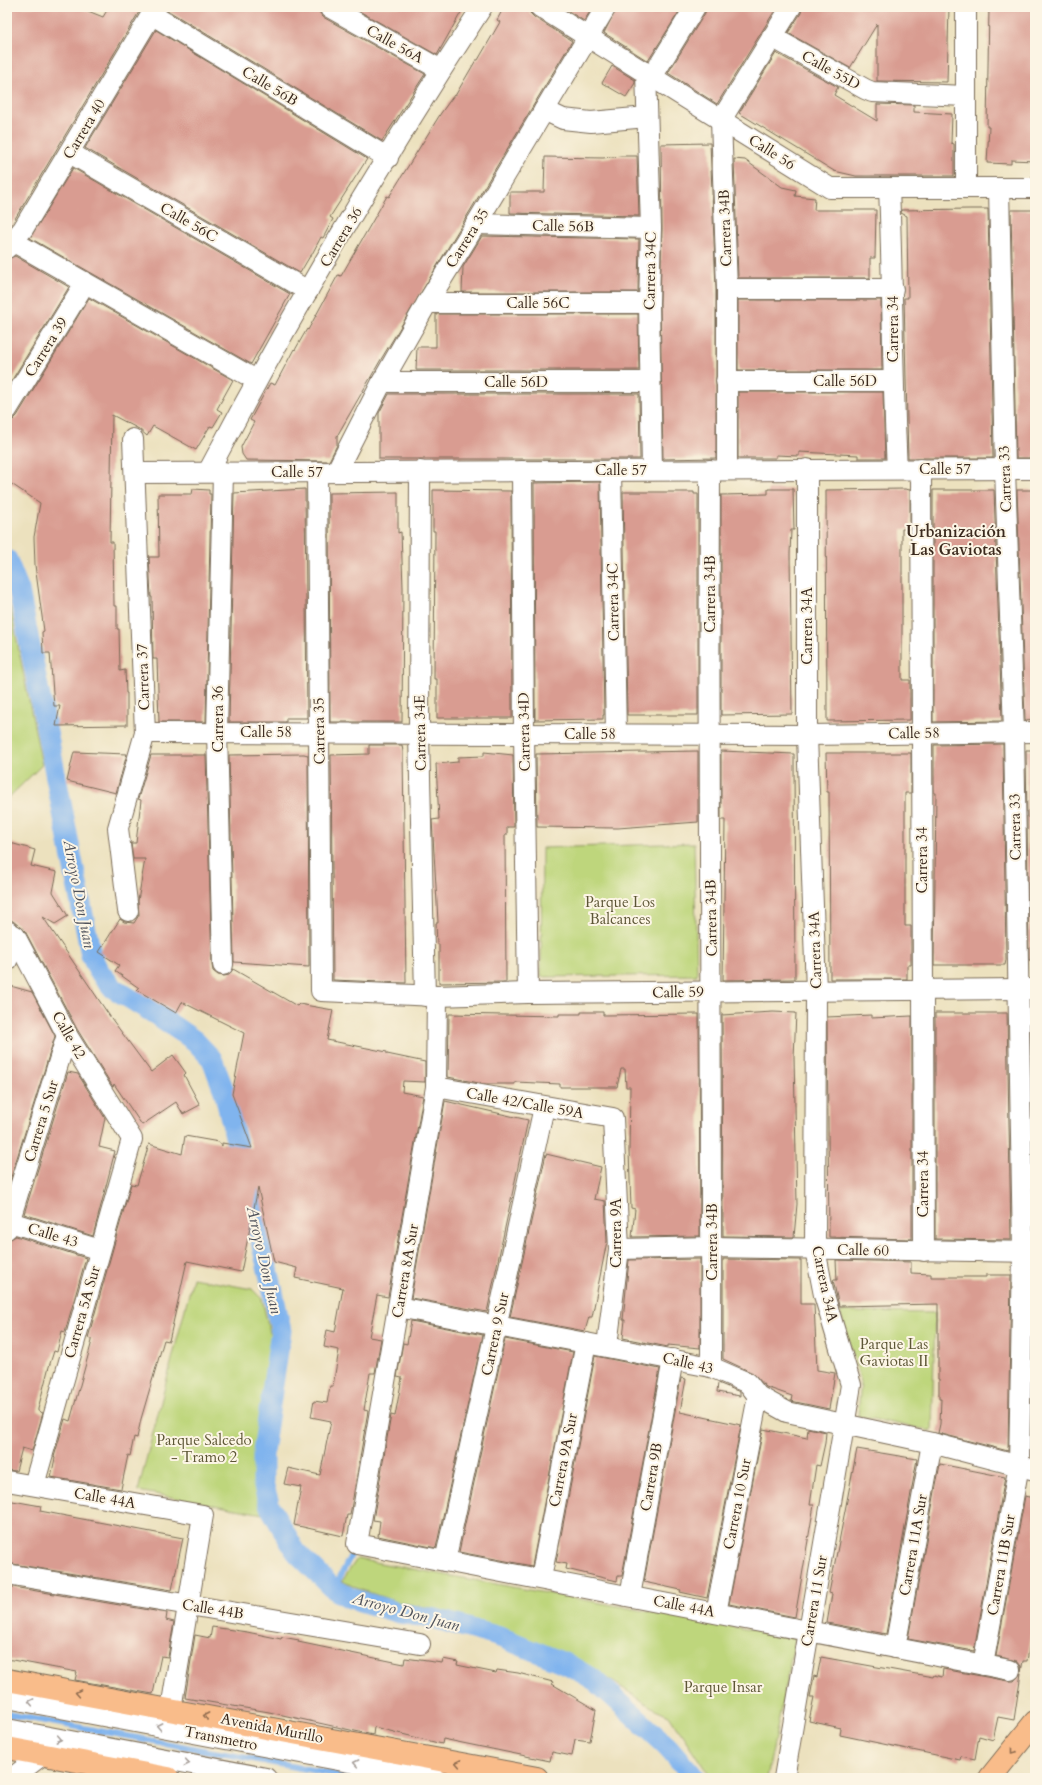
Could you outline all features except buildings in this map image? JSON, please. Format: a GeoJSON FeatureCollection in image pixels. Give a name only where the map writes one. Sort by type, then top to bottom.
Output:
{"type":"FeatureCollection","features":[{"type":"Feature","properties":{"kind":"main road","name":"Avenida Murillo"},"geometry":{"type":"LineString","coordinates":[[7,1680],[171,1709],[537,1778]]}},
{"type":"Feature","properties":{"kind":"main road"},"geometry":{"type":"LineString","coordinates":[[990,1778],[1035,1722]]}},
{"type":"Feature","properties":{"kind":"main road"},"geometry":{"type":"LineString","coordinates":[[7,1748],[168,1778]]}},
{"type":"Feature","properties":{"kind":"street","name":"Calle 56A"},"geometry":{"type":"LineString","coordinates":[[329,7],[441,70]]}},
{"type":"Feature","properties":{"kind":"street","name":"Carrera 36"},"geometry":{"type":"LineString","coordinates":[[223,965],[217,732],[215,472],[256,380],[441,70],[482,7]]}},
{"type":"Feature","properties":{"kind":"street","name":"Calle 56"},"geometry":{"type":"LineString","coordinates":[[540,7],[830,188],[1035,188]]}},
{"type":"Feature","properties":{"kind":"street","name":"Carrera 35"},"geometry":{"type":"LineString","coordinates":[[322,991],[318,732],[326,472],[382,382],[427,303],[606,7]]}},
{"type":"Feature","properties":{"kind":"street"},"geometry":{"type":"LineString","coordinates":[[649,75],[695,7]]}},
{"type":"Feature","properties":{"kind":"street"},"geometry":{"type":"LineString","coordinates":[[721,120],[791,7]]}},
{"type":"Feature","properties":{"kind":"street"},"geometry":{"type":"LineString","coordinates":[[966,7],[966,188]]}},
{"type":"Feature","properties":{"kind":"street","name":"Carrera 40"},"geometry":{"type":"LineString","coordinates":[[9,242],[23,229],[70,153],[154,10]]}},
{"type":"Feature","properties":{"kind":"street","name":"Calle 56B"},"geometry":{"type":"LineString","coordinates":[[154,10],[388,158]]}},
{"type":"Feature","properties":{"kind":"street","name":"Calle 55D"},"geometry":{"type":"LineString","coordinates":[[772,37],[865,90],[872,92],[966,96]]}},
{"type":"Feature","properties":{"kind":"street","name":"Carrera 34C"},"geometry":{"type":"LineString","coordinates":[[649,75],[647,117],[651,228],[649,303],[652,470]]}},
{"type":"Feature","properties":{"kind":"street"},"geometry":{"type":"LineString","coordinates":[[544,110],[564,119],[591,122],[647,117]]}},
{"type":"Feature","properties":{"kind":"street","name":"Carrera 34B"},"geometry":{"type":"LineString","coordinates":[[712,1367],[712,991],[709,734],[719,470],[726,381],[727,289],[721,120]]}},
{"type":"Feature","properties":{"kind":"street","name":"Calle 56C"},"geometry":{"type":"LineString","coordinates":[[70,153],[308,291]]}},
{"type":"Feature","properties":{"kind":"street","name":"Carrera 34"},"geometry":{"type":"LineString","coordinates":[[889,188],[893,290],[893,380],[897,469]]}},
{"type":"Feature","properties":{"kind":"street","name":"Carrera 33"},"geometry":{"type":"LineString","coordinates":[[999,188],[1005,469],[1014,732],[1026,989],[1029,1252],[1027,1468]]}},
{"type":"Feature","properties":{"kind":"street","name":"Calle 56B"},"geometry":{"type":"LineString","coordinates":[[476,224],[651,228]]}},
{"type":"Feature","properties":{"kind":"street"},"geometry":{"type":"LineString","coordinates":[[9,242],[85,283],[256,380]]}},
{"type":"Feature","properties":{"kind":"street","name":"Carrera 39"},"geometry":{"type":"LineString","coordinates":[[7,410],[85,283]]}},
{"type":"Feature","properties":{"kind":"street"},"geometry":{"type":"LineString","coordinates":[[727,289],[893,290]]}},
{"type":"Feature","properties":{"kind":"street","name":"Calle 56C"},"geometry":{"type":"LineString","coordinates":[[427,303],[649,303]]}},
{"type":"Feature","properties":{"kind":"street","name":"Calle 56D"},"geometry":{"type":"LineString","coordinates":[[726,381],[893,380]]}},
{"type":"Feature","properties":{"kind":"street","name":"Calle 56D"},"geometry":{"type":"LineString","coordinates":[[382,382],[650,382]]}},
{"type":"Feature","properties":{"kind":"street","name":"Carrera 37"},"geometry":{"type":"LineString","coordinates":[[128,912],[118,828],[145,733],[133,439]]}},
{"type":"Feature","properties":{"kind":"street","name":"Carrera 34"},"geometry":{"type":"LineString","coordinates":[[921,469],[924,1251]]}},
{"type":"Feature","properties":{"kind":"street","name":"Calle 57"},"geometry":{"type":"LineString","coordinates":[[135,472],[1035,469]]}},
{"type":"Feature","properties":{"kind":"street","name":"Carrera 34C"},"geometry":{"type":"LineString","coordinates":[[611,470],[616,734]]}},
{"type":"Feature","properties":{"kind":"street","name":"Carrera 34A"},"geometry":{"type":"LineString","coordinates":[[807,470],[807,735],[816,991],[815,1249],[824,1295],[851,1384],[845,1425]]}},
{"type":"Feature","properties":{"kind":"street","name":"Carrera 34E"},"geometry":{"type":"LineString","coordinates":[[420,471],[419,734],[431,996]]}},
{"type":"Feature","properties":{"kind":"street","name":"Carrera 34D"},"geometry":{"type":"LineString","coordinates":[[522,471],[528,993]]}},
{"type":"Feature","properties":{"kind":"street","name":"Calle 58"},"geometry":{"type":"LineString","coordinates":[[145,733],[318,732],[419,734],[524,733],[807,735],[1035,732]]}},
{"type":"Feature","properties":{"kind":"street"},"geometry":{"type":"LineString","coordinates":[[7,961],[11,933]]}},
{"type":"Feature","properties":{"kind":"street","name":"Calle 42"},"geometry":{"type":"LineString","coordinates":[[11,933],[67,1035],[132,1140]]}},
{"type":"Feature","properties":{"kind":"street","name":"Calle 59"},"geometry":{"type":"LineString","coordinates":[[322,991],[431,996],[528,993],[1026,989]]}},
{"type":"Feature","properties":{"kind":"street","name":"Carrera 8A Sur"},"geometry":{"type":"LineString","coordinates":[[357,1544],[436,1087],[431,996]]}},
{"type":"Feature","properties":{"kind":"street","name":"Carrera 5 Sur"},"geometry":{"type":"LineString","coordinates":[[8,1224],[67,1035]]}},
{"type":"Feature","properties":{"kind":"street","name":"Calle 42/Calle 59A"},"geometry":{"type":"LineString","coordinates":[[436,1087],[613,1118]]}},
{"type":"Feature","properties":{"kind":"street","name":"Carrera 9 Sur"},"geometry":{"type":"LineString","coordinates":[[445,1561],[544,1107]]}},
{"type":"Feature","properties":{"kind":"street","name":"Carrera 9A"},"geometry":{"type":"LineString","coordinates":[[607,1346],[619,1249],[613,1118]]}},
{"type":"Feature","properties":{"kind":"street","name":"Carrera 5A Sur"},"geometry":{"type":"LineString","coordinates":[[34,1485],[132,1140]]}},
{"type":"Feature","properties":{"kind":"street","name":"Calle 43"},"geometry":{"type":"LineString","coordinates":[[8,1224],[100,1250]]}},
{"type":"Feature","properties":{"kind":"street","name":"Calle 60"},"geometry":{"type":"LineString","coordinates":[[619,1249],[712,1248],[1029,1252]]}},
{"type":"Feature","properties":{"kind":"street","name":"Calle 43"},"geometry":{"type":"LineString","coordinates":[[398,1307],[712,1367],[748,1383],[758,1396],[787,1412],[932,1443],[1027,1468]]}},
{"type":"Feature","properties":{"kind":"street","name":"Carrera 9A Sur"},"geometry":{"type":"LineString","coordinates":[[540,1578],[586,1343]]}},
{"type":"Feature","properties":{"kind":"street","name":"Carrera 9B"},"geometry":{"type":"LineString","coordinates":[[630,1596],[673,1359]]}},
{"type":"Feature","properties":{"kind":"street","name":"Carrera 10 Sur"},"geometry":{"type":"LineString","coordinates":[[716,1613],[758,1396]]}},
{"type":"Feature","properties":{"kind":"street","name":"Carrera 11 Sur"},"geometry":{"type":"LineString","coordinates":[[784,1778],[808,1631],[845,1425]]}},
{"type":"Feature","properties":{"kind":"street","name":"Carrera 11A Sur"},"geometry":{"type":"LineString","coordinates":[[895,1648],[932,1443]]}},
{"type":"Feature","properties":{"kind":"street","name":"Carrera 11B Sur"},"geometry":{"type":"LineString","coordinates":[[983,1665],[1027,1468]]}},
{"type":"Feature","properties":{"kind":"street","name":"Calle 44A"},"geometry":{"type":"LineString","coordinates":[[7,1480],[203,1515],[188,1605]]}},
{"type":"Feature","properties":{"kind":"street","name":"Calle 44A"},"geometry":{"type":"LineString","coordinates":[[357,1544],[540,1578],[1010,1670]]}},
{"type":"Feature","properties":{"kind":"street","name":"Calle 44B"},"geometry":{"type":"LineString","coordinates":[[7,1574],[420,1644]]}},
{"type":"Feature","properties":{"kind":"street"},"geometry":{"type":"LineString","coordinates":[[171,1709],[188,1605]]}},
{"type":"Feature","properties":{"kind":"street","name":"Transmetro"},"geometry":{"type":"LineString","coordinates":[[7,1698],[435,1778]]}},
{"type":"Feature","properties":{"kind":"street","name":"Transmetro"},"geometry":{"type":"LineString","coordinates":[[7,1729],[266,1778]]}},
{"type":"Feature","properties":{"kind":"street"},"geometry":{"type":"LineString","coordinates":[[12,1778],[42,1755]]}},
{"type":"Feature","properties":{"kind":"green space"},"geometry":{"type":"Polygon","coordinates":[[[7,602],[11,611],[42,765],[7,799],[7,602]]]}},
{"type":"Feature","properties":{"kind":"green space","name":"Parque Los Balcances"},"geometry":{"type":"Polygon","coordinates":[[[694,843],[697,975],[541,977],[542,848],[694,843]]]}},
{"type":"Feature","properties":{"kind":"green space","name":"Parque Salcedo - Tramo 2"},"geometry":{"type":"Polygon","coordinates":[[[193,1278],[252,1289],[262,1299],[271,1337],[257,1457],[258,1486],[263,1514],[138,1491],[193,1278]]]}},
{"type":"Feature","properties":{"kind":"green space","name":"Parque Las Gaviotas II"},"geometry":{"type":"Polygon","coordinates":[[[840,1312],[935,1313],[932,1431],[858,1416],[861,1382],[840,1312]]]}},
{"type":"Feature","properties":{"kind":"green space","name":"Parque Insar"},"geometry":{"type":"Polygon","coordinates":[[[357,1559],[795,1638],[767,1778],[711,1778],[669,1715],[653,1708],[600,1673],[566,1655],[502,1628],[430,1608],[397,1602],[356,1588],[342,1581],[357,1559]]]}},
{"type":"Feature","properties":{"kind":"waterway","name":"Arroyo Don Juan"},"geometry":{"type":"LineString","coordinates":[[7,560],[19,590],[91,955],[98,970],[113,988],[195,1041],[212,1059],[224,1091],[271,1282],[281,1331],[263,1452],[263,1483],[270,1507],[296,1552],[334,1589],[350,1598],[399,1613],[436,1619],[500,1637],[569,1665],[596,1681],[667,1746],[695,1778]]}},
{"type":"Feature","properties":{"kind":"waterway"},"geometry":{"type":"LineString","coordinates":[[334,1589],[356,1545]]}},
{"type":"Feature","properties":{"kind":"waterway"},"geometry":{"type":"LineString","coordinates":[[7,1714],[355,1778]]}},
{"type":"Feature","properties":{"kind":"district","name":"Urbanización Las Gaviotas"},"geometry":{"type":"Point","coordinates":[956,541]}}]}
